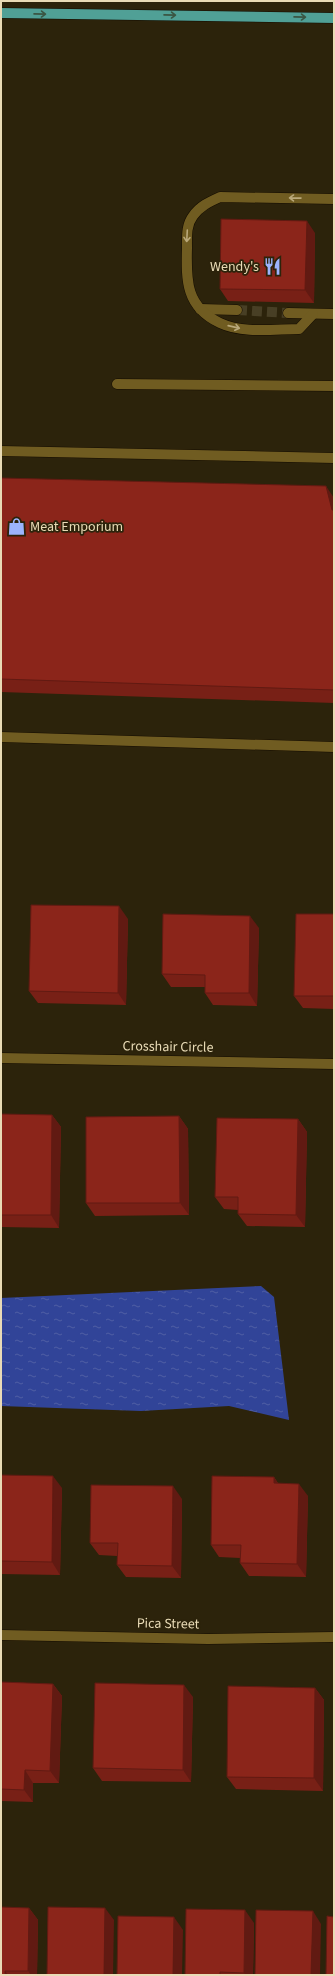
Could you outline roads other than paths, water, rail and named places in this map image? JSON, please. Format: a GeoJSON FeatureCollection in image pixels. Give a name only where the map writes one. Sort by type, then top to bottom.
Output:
{"type":"FeatureCollection","features":[{"type":"Feature","properties":{"kind":"main road"},"geometry":{"type":"LineString","coordinates":[[1,13],[334,18]]}},
{"type":"Feature","properties":{"kind":"street"},"geometry":{"type":"LineString","coordinates":[[312,314],[299,328],[237,329],[220,323],[200,309],[191,295],[186,280],[187,230],[192,217],[204,204],[220,197],[334,198]]}},
{"type":"Feature","properties":{"kind":"street"},"geometry":{"type":"LineString","coordinates":[[200,309],[237,310]]}},
{"type":"Feature","properties":{"kind":"street"},"geometry":{"type":"LineString","coordinates":[[288,313],[334,314]]}},
{"type":"Feature","properties":{"kind":"street"},"geometry":{"type":"LineString","coordinates":[[117,384],[334,386]]}},
{"type":"Feature","properties":{"kind":"street"},"geometry":{"type":"LineString","coordinates":[[1,451],[334,458]]}},
{"type":"Feature","properties":{"kind":"street"},"geometry":{"type":"LineString","coordinates":[[1,737],[334,747]]}},
{"type":"Feature","properties":{"kind":"street","name":"Crosshair Circle"},"geometry":{"type":"LineString","coordinates":[[1,1058],[334,1064]]}},
{"type":"Feature","properties":{"kind":"street","name":"Pica Street"},"geometry":{"type":"LineString","coordinates":[[1,1635],[208,1639],[334,1637]]}},
{"type":"Feature","properties":{"kind":"water"},"geometry":{"type":"Polygon","coordinates":[[[261,1286],[274,1297],[289,1420],[229,1406],[141,1411],[1,1406],[1,1298],[261,1286]]]}},
{"type":"Feature","properties":{"kind":"tunnel"},"geometry":{"type":"LineString","coordinates":[[237,310],[288,313]]}},
{"type":"Feature","properties":{"kind":"place","name":"Wendy's"},"geometry":{"type":"Point","coordinates":[272,267]}},
{"type":"Feature","properties":{"kind":"place","name":"Meat Emporium"},"geometry":{"type":"Point","coordinates":[17,527]}}]}
